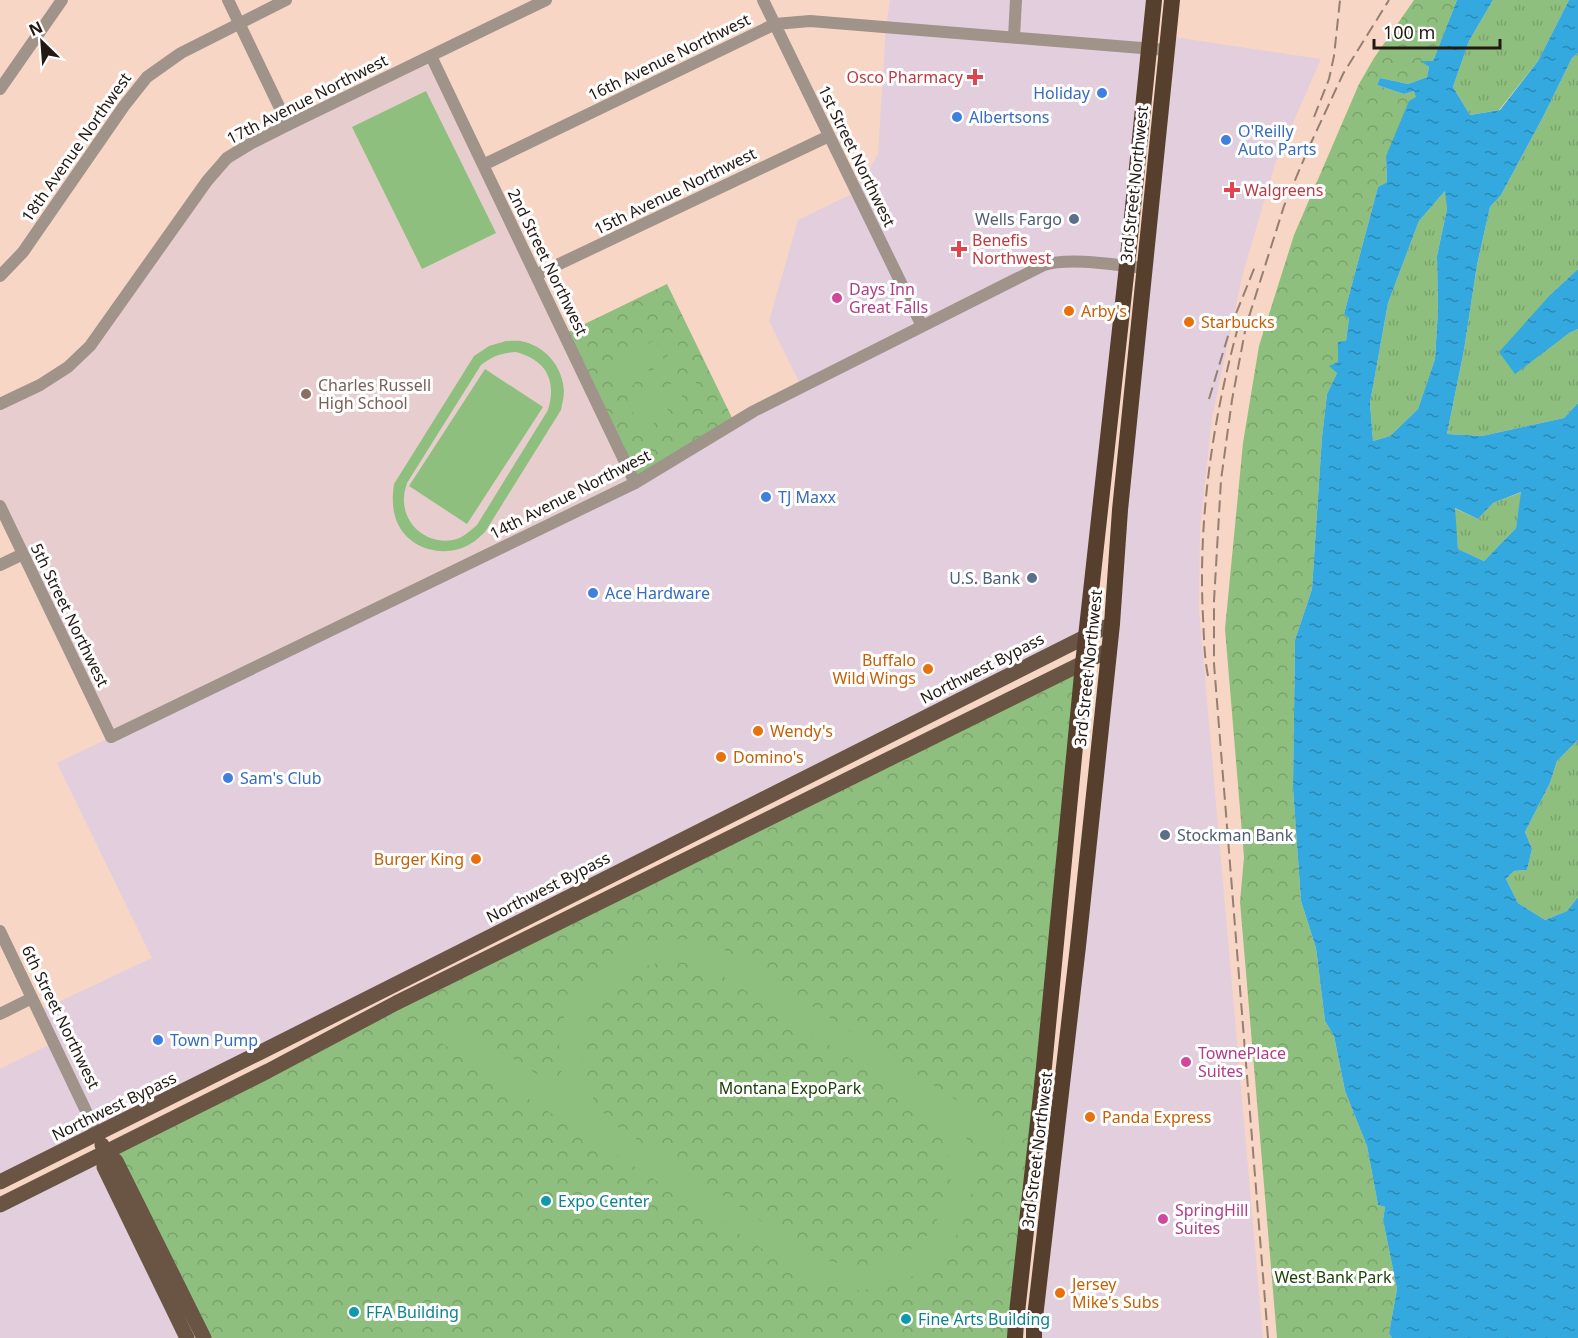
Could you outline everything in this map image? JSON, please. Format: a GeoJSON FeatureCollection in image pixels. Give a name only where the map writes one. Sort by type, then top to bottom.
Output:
{"type":"FeatureCollection","features":[{"type":"Feature","properties":{"kind":"highway","name":"3rd Street Northwest"},"geometry":{"type":"LineString","coordinates":[[1015,1338],[1083,664],[1154,0]]}},
{"type":"Feature","properties":{"kind":"highway","name":"3rd Street Northwest"},"geometry":{"type":"LineString","coordinates":[[1034,1338],[1112,624],[1120,510],[1172,0]]}},
{"type":"Feature","properties":{"kind":"main road","name":"Northwest Bypass"},"geometry":{"type":"LineString","coordinates":[[0,1182],[1112,624]]}},
{"type":"Feature","properties":{"kind":"main road"},"geometry":{"type":"LineString","coordinates":[[0,1205],[268,1071],[406,998],[1109,650]]}},
{"type":"Feature","properties":{"kind":"main road","name":"6th Street Northwest"},"geometry":{"type":"LineString","coordinates":[[97,1134],[105,1152],[116,1161],[204,1338]]}},
{"type":"Feature","properties":{"kind":"main road","name":"6th Street Northwest"},"geometry":{"type":"LineString","coordinates":[[105,1152],[104,1167],[187,1338]]}},
{"type":"Feature","properties":{"kind":"street"},"geometry":{"type":"LineString","coordinates":[[0,89],[62,0]]}},
{"type":"Feature","properties":{"kind":"street"},"geometry":{"type":"LineString","coordinates":[[228,0],[288,125]]}},
{"type":"Feature","properties":{"kind":"street","name":"18th Avenue Northwest"},"geometry":{"type":"LineString","coordinates":[[0,276],[23,252],[124,106],[147,77],[181,53],[286,0]]}},
{"type":"Feature","properties":{"kind":"street","name":"17th Avenue Northwest"},"geometry":{"type":"LineString","coordinates":[[0,404],[40,385],[68,367],[90,346],[207,181],[227,158],[288,125],[546,0]]}},
{"type":"Feature","properties":{"kind":"street","name":"1st Street Northwest"},"geometry":{"type":"LineString","coordinates":[[763,0],[922,326]]}},
{"type":"Feature","properties":{"kind":"street"},"geometry":{"type":"LineString","coordinates":[[1014,37],[1016,0]]}},
{"type":"Feature","properties":{"kind":"street","name":"16th Avenue Northwest"},"geometry":{"type":"LineString","coordinates":[[483,165],[775,24],[810,21],[1166,50]]}},
{"type":"Feature","properties":{"kind":"street","name":"2nd Street Northwest"},"geometry":{"type":"LineString","coordinates":[[431,56],[635,483]]}},
{"type":"Feature","properties":{"kind":"street","name":"15th Avenue Northwest"},"geometry":{"type":"LineString","coordinates":[[536,275],[829,136]]}},
{"type":"Feature","properties":{"kind":"street","name":"14th Avenue Northwest"},"geometry":{"type":"LineString","coordinates":[[111,737],[635,483],[754,411],[1044,265],[1071,261],[1144,268]]}},
{"type":"Feature","properties":{"kind":"street","name":"5th Street Northwest"},"geometry":{"type":"LineString","coordinates":[[0,506],[111,737]]}},
{"type":"Feature","properties":{"kind":"street"},"geometry":{"type":"LineString","coordinates":[[0,565],[22,555]]}},
{"type":"Feature","properties":{"kind":"street","name":"6th Street Northwest"},"geometry":{"type":"LineString","coordinates":[[0,931],[5,952],[32,998],[97,1134]]}},
{"type":"Feature","properties":{"kind":"street"},"geometry":{"type":"LineString","coordinates":[[0,1014],[32,998]]}},
{"type":"Feature","properties":{"kind":"shaded area"},"geometry":{"type":"Polygon","coordinates":[[[890,0],[1154,0],[1087,636],[0,1182],[0,1069],[53,1043],[39,1011],[152,958],[57,763],[801,386],[769,321],[798,220],[856,192],[878,154],[886,27],[890,0]]]}},
{"type":"Feature","properties":{"kind":"shaded area"},"geometry":{"type":"Polygon","coordinates":[[[1167,36],[1321,59],[1275,164],[1242,277],[1212,418],[1200,528],[1199,610],[1263,1338],[1034,1338],[1167,36]]]}},
{"type":"Feature","properties":{"kind":"shaded area","name":"Charles Russell High School"},"geometry":{"type":"Polygon","coordinates":[[[431,56],[635,483],[111,737],[0,506],[0,404],[68,367],[227,158],[431,56]]]}},
{"type":"Feature","properties":{"kind":"shaded area"},"geometry":{"type":"Polygon","coordinates":[[[105,1152],[187,1338],[0,1338],[0,1205],[105,1152]]]}},
{"type":"Feature","properties":{"kind":"green space","name":"West Bank Park"},"geometry":{"type":"Polygon","coordinates":[[[1414,0],[1457,0],[1433,61],[1422,61],[1429,67],[1427,77],[1408,84],[1380,78],[1377,85],[1404,94],[1414,91],[1417,98],[1386,156],[1387,182],[1378,187],[1344,314],[1349,318],[1346,341],[1337,373],[1327,394],[1312,589],[1295,640],[1293,788],[1301,901],[1316,948],[1325,1021],[1334,1036],[1345,1091],[1367,1146],[1378,1205],[1385,1207],[1383,1220],[1397,1289],[1389,1333],[1392,1338],[1277,1338],[1240,902],[1244,857],[1225,629],[1243,443],[1259,346],[1294,235],[1359,84],[1414,0]]]}},
{"type":"Feature","properties":{"kind":"green space"},"geometry":{"type":"Polygon","coordinates":[[[1493,0],[1569,0],[1538,61],[1499,110],[1470,115],[1453,87],[1469,41],[1493,0]]]}},
{"type":"Feature","properties":{"kind":"green space"},"geometry":{"type":"Polygon","coordinates":[[[1578,53],[1578,269],[1551,294],[1569,333],[1578,329],[1578,403],[1564,418],[1482,436],[1447,434],[1464,350],[1477,265],[1490,207],[1501,195],[1572,58],[1578,53]]]}},
{"type":"Feature","properties":{"kind":"green space"},"geometry":{"type":"Polygon","coordinates":[[[426,91],[496,233],[422,269],[352,127],[426,91]]]}},
{"type":"Feature","properties":{"kind":"green space"},"geometry":{"type":"Polygon","coordinates":[[[1446,190],[1447,209],[1437,256],[1438,310],[1435,359],[1418,409],[1390,436],[1373,441],[1370,403],[1388,303],[1419,221],[1446,190]]]}},
{"type":"Feature","properties":{"kind":"green space"},"geometry":{"type":"Polygon","coordinates":[[[667,284],[734,422],[635,483],[564,334],[667,284]]]}},
{"type":"Feature","properties":{"kind":"green space"},"geometry":{"type":"Polygon","coordinates":[[[672,332],[685,360],[673,366],[659,339],[672,332]]]}},
{"type":"Feature","properties":{"kind":"green space"},"geometry":{"type":"Polygon","coordinates":[[[655,340],[668,368],[656,374],[642,347],[655,340]]]}},
{"type":"Feature","properties":{"kind":"green space"},"geometry":{"type":"Polygon","coordinates":[[[506,341],[520,341],[533,345],[547,354],[561,374],[564,393],[561,410],[485,532],[460,549],[439,551],[429,549],[410,539],[397,522],[393,503],[394,484],[474,356],[489,346],[506,341]],[[516,352],[506,353],[481,365],[407,483],[404,507],[407,516],[412,524],[426,536],[443,541],[453,540],[463,536],[477,525],[548,410],[551,389],[547,373],[535,360],[516,352]]]}},
{"type":"Feature","properties":{"kind":"green space"},"geometry":{"type":"Polygon","coordinates":[[[638,348],[652,376],[639,382],[626,355],[638,348]]]}},
{"type":"Feature","properties":{"kind":"green space"},"geometry":{"type":"Polygon","coordinates":[[[621,356],[635,384],[623,390],[609,363],[621,356]]]}},
{"type":"Feature","properties":{"kind":"green space"},"geometry":{"type":"Polygon","coordinates":[[[485,369],[543,407],[467,524],[409,486],[485,369]]]}},
{"type":"Feature","properties":{"kind":"green space"},"geometry":{"type":"Polygon","coordinates":[[[692,374],[705,402],[693,408],[679,380],[692,374]]]}},
{"type":"Feature","properties":{"kind":"green space"},"geometry":{"type":"Polygon","coordinates":[[[675,382],[689,410],[676,416],[662,388],[675,382]]]}},
{"type":"Feature","properties":{"kind":"green space"},"geometry":{"type":"Polygon","coordinates":[[[658,390],[672,418],[659,424],[645,396],[658,390]]]}},
{"type":"Feature","properties":{"kind":"green space"},"geometry":{"type":"Polygon","coordinates":[[[642,398],[655,426],[643,432],[629,404],[642,398]]]}},
{"type":"Feature","properties":{"kind":"green space"},"geometry":{"type":"Polygon","coordinates":[[[1522,492],[1516,528],[1484,561],[1458,549],[1454,508],[1478,519],[1493,503],[1522,492]]]}},
{"type":"Feature","properties":{"kind":"green space","name":"Montana ExpoPark"},"geometry":{"type":"Polygon","coordinates":[[[1083,664],[1015,1338],[204,1338],[105,1152],[1083,664]]]}},
{"type":"Feature","properties":{"kind":"green space"},"geometry":{"type":"Polygon","coordinates":[[[1578,740],[1578,897],[1567,911],[1545,920],[1518,903],[1506,879],[1514,871],[1527,870],[1532,849],[1525,832],[1550,783],[1557,761],[1578,740]]]}},
{"type":"Feature","properties":{"kind":"green space"},"geometry":{"type":"Polygon","coordinates":[[[690,939],[727,951],[1004,1131],[1000,1157],[966,1135],[974,1172],[969,1210],[952,1244],[924,1271],[889,1287],[851,1291],[814,1282],[440,1042],[454,1021],[565,1092],[558,1054],[564,1015],[584,981],[613,955],[650,940],[690,939]],[[659,962],[628,973],[612,985],[591,1014],[582,1049],[583,1067],[588,1085],[603,1113],[618,1127],[813,1255],[843,1265],[874,1265],[904,1255],[928,1235],[944,1208],[951,1177],[946,1146],[932,1119],[909,1097],[718,973],[689,963],[659,962]]]}},
{"type":"Feature","properties":{"kind":"water"},"geometry":{"type":"Polygon","coordinates":[[[1457,0],[1493,0],[1469,41],[1453,87],[1470,115],[1500,110],[1538,61],[1569,0],[1578,0],[1578,53],[1572,58],[1501,195],[1490,207],[1477,265],[1464,350],[1447,434],[1482,436],[1564,418],[1578,403],[1578,740],[1557,761],[1550,783],[1525,832],[1532,849],[1527,870],[1514,871],[1506,879],[1518,903],[1545,920],[1567,911],[1578,897],[1578,1338],[1392,1338],[1389,1333],[1397,1289],[1383,1220],[1385,1207],[1378,1205],[1367,1146],[1345,1091],[1334,1036],[1325,1021],[1316,948],[1301,901],[1293,788],[1295,640],[1312,589],[1322,437],[1327,394],[1337,373],[1329,366],[1338,362],[1338,342],[1346,341],[1349,318],[1344,314],[1378,187],[1387,182],[1386,156],[1409,101],[1416,97],[1414,91],[1404,94],[1377,85],[1380,78],[1408,84],[1427,77],[1429,67],[1421,61],[1433,61],[1457,0]],[[1445,191],[1419,221],[1388,303],[1370,403],[1373,441],[1390,436],[1418,409],[1435,359],[1438,310],[1437,256],[1447,209],[1445,191]],[[1521,492],[1493,503],[1478,519],[1455,508],[1458,549],[1484,561],[1516,528],[1521,492]]]}},
{"type":"Feature","properties":{"kind":"water"},"geometry":{"type":"Polygon","coordinates":[[[1578,269],[1578,329],[1569,333],[1515,374],[1499,352],[1551,294],[1578,269]]]}},
{"type":"Feature","properties":{"kind":"railway"},"geometry":{"type":"LineString","coordinates":[[1314,117],[1329,79],[1340,0]]}},
{"type":"Feature","properties":{"kind":"railway"},"geometry":{"type":"LineString","coordinates":[[1268,1338],[1214,664],[1214,601],[1221,480],[1232,400],[1246,326],[1284,206],[1343,74],[1389,0]]}},
{"type":"Feature","properties":{"kind":"railway"},"geometry":{"type":"LineString","coordinates":[[1209,399],[1231,326],[1256,264]]}},
{"type":"Feature","properties":{"kind":"railway"},"geometry":{"type":"LineString","coordinates":[[1208,676],[1204,646],[1202,581],[1205,509],[1220,401],[1237,331]]}},
{"type":"Feature","properties":{"kind":"place","name":"Osco Pharmacy"},"geometry":{"type":"Point","coordinates":[975,77]}},
{"type":"Feature","properties":{"kind":"place","name":"Holiday"},"geometry":{"type":"Point","coordinates":[1102,93]}},
{"type":"Feature","properties":{"kind":"place","name":"Albertsons"},"geometry":{"type":"Point","coordinates":[957,117]}},
{"type":"Feature","properties":{"kind":"place","name":"O'Reilly Auto Parts"},"geometry":{"type":"Point","coordinates":[1226,140]}},
{"type":"Feature","properties":{"kind":"place","name":"Walgreens"},"geometry":{"type":"Point","coordinates":[1232,190]}},
{"type":"Feature","properties":{"kind":"place","name":"Wells Fargo"},"geometry":{"type":"Point","coordinates":[1074,219]}},
{"type":"Feature","properties":{"kind":"place","name":"Benefis Northwest"},"geometry":{"type":"Point","coordinates":[959,249]}},
{"type":"Feature","properties":{"kind":"place","name":"Days Inn Great Falls"},"geometry":{"type":"Point","coordinates":[837,298]}},
{"type":"Feature","properties":{"kind":"place","name":"Arby's"},"geometry":{"type":"Point","coordinates":[1069,311]}},
{"type":"Feature","properties":{"kind":"place","name":"Starbucks"},"geometry":{"type":"Point","coordinates":[1189,322]}},
{"type":"Feature","properties":{"kind":"place","name":"Charles Russell High School"},"geometry":{"type":"Point","coordinates":[306,394]}},
{"type":"Feature","properties":{"kind":"place","name":"TJ Maxx"},"geometry":{"type":"Point","coordinates":[766,497]}},
{"type":"Feature","properties":{"kind":"place","name":"U.S. Bank"},"geometry":{"type":"Point","coordinates":[1032,578]}},
{"type":"Feature","properties":{"kind":"place","name":"Ace Hardware"},"geometry":{"type":"Point","coordinates":[593,593]}},
{"type":"Feature","properties":{"kind":"place","name":"Buffalo Wild Wings"},"geometry":{"type":"Point","coordinates":[928,669]}},
{"type":"Feature","properties":{"kind":"place","name":"Wendy's"},"geometry":{"type":"Point","coordinates":[758,731]}},
{"type":"Feature","properties":{"kind":"place","name":"Domino's"},"geometry":{"type":"Point","coordinates":[721,757]}},
{"type":"Feature","properties":{"kind":"place","name":"Sam's Club"},"geometry":{"type":"Point","coordinates":[228,778]}},
{"type":"Feature","properties":{"kind":"place","name":"Stockman Bank"},"geometry":{"type":"Point","coordinates":[1165,835]}},
{"type":"Feature","properties":{"kind":"place","name":"Burger King"},"geometry":{"type":"Point","coordinates":[476,859]}},
{"type":"Feature","properties":{"kind":"place","name":"Town Pump"},"geometry":{"type":"Point","coordinates":[158,1040]}},
{"type":"Feature","properties":{"kind":"place","name":"TownePlace Suites"},"geometry":{"type":"Point","coordinates":[1186,1062]}},
{"type":"Feature","properties":{"kind":"place","name":"Panda Express"},"geometry":{"type":"Point","coordinates":[1090,1117]}},
{"type":"Feature","properties":{"kind":"place","name":"Expo Center"},"geometry":{"type":"Point","coordinates":[546,1201]}},
{"type":"Feature","properties":{"kind":"place","name":"SpringHill Suites"},"geometry":{"type":"Point","coordinates":[1163,1219]}},
{"type":"Feature","properties":{"kind":"place","name":"Jersey Mike's Subs"},"geometry":{"type":"Point","coordinates":[1060,1293]}},
{"type":"Feature","properties":{"kind":"place","name":"FFA Building"},"geometry":{"type":"Point","coordinates":[354,1312]}},
{"type":"Feature","properties":{"kind":"place","name":"Fine Arts Building"},"geometry":{"type":"Point","coordinates":[906,1319]}}]}
